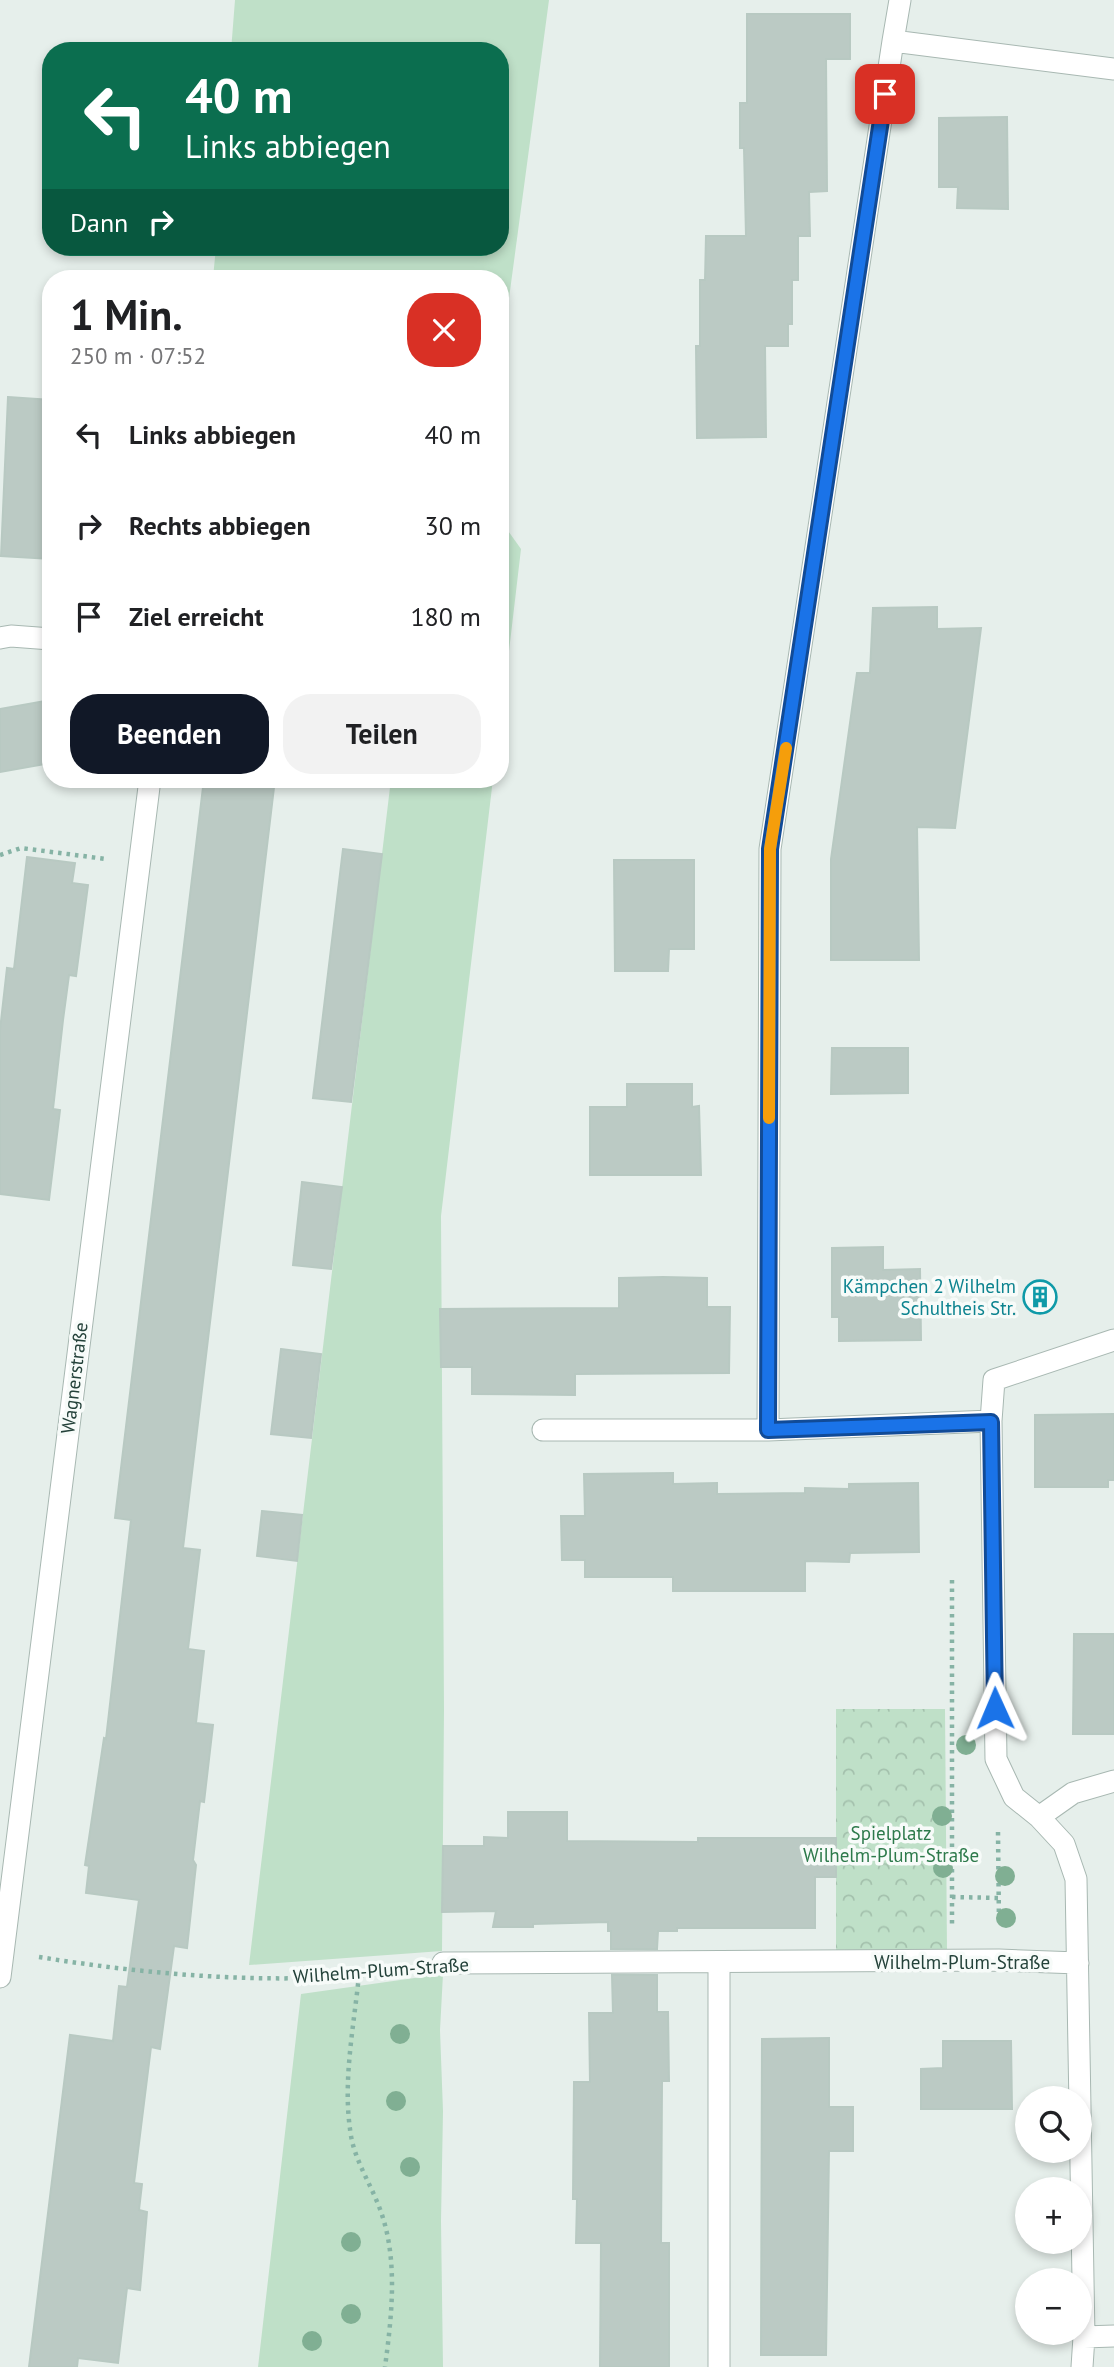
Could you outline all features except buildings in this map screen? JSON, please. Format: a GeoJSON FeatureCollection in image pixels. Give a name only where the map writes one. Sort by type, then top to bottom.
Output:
{"type":"FeatureCollection","features":[{"type":"Feature","properties":{"kind":"street"},"geometry":{"type":"LineString","coordinates":[[768,1430],[770,849],[900,0]]}},
{"type":"Feature","properties":{"kind":"street"},"geometry":{"type":"LineString","coordinates":[[893,41],[1114,69]]}},
{"type":"Feature","properties":{"kind":"street"},"geometry":{"type":"LineString","coordinates":[[0,638],[42,638]]}},
{"type":"Feature","properties":{"kind":"street","name":"Wagnerstraße"},"geometry":{"type":"LineString","coordinates":[[0,1977],[3,1926],[149,788]]}},
{"type":"Feature","properties":{"kind":"street"},"geometry":{"type":"LineString","coordinates":[[1083,2268],[1076,1879],[1064,1844],[1039,1817],[1014,1797],[996,1759],[991,1422],[994,1380],[1114,1340]]}},
{"type":"Feature","properties":{"kind":"street"},"geometry":{"type":"LineString","coordinates":[[543,1430],[768,1430],[991,1422]]}},
{"type":"Feature","properties":{"kind":"street"},"geometry":{"type":"LineString","coordinates":[[1039,1817],[1073,1793],[1114,1781]]}},
{"type":"Feature","properties":{"kind":"street"},"geometry":{"type":"LineString","coordinates":[[719,1962],[719,2367]]}},
{"type":"Feature","properties":{"kind":"street","name":"Wilhelm-Plum-Straße"},"geometry":{"type":"LineString","coordinates":[[443,1963],[1078,1963]]}},
{"type":"Feature","properties":{"kind":"street"},"geometry":{"type":"LineString","coordinates":[[1092,2337],[1114,2336]]}},
{"type":"Feature","properties":{"kind":"street"},"geometry":{"type":"LineString","coordinates":[[1082,2367],[1083,2345]]}},
{"type":"Feature","properties":{"kind":"path"},"geometry":{"type":"LineString","coordinates":[[0,855],[21,848],[138,863]]}},
{"type":"Feature","properties":{"kind":"path"},"geometry":{"type":"LineString","coordinates":[[952,1580],[952,1961]]}},
{"type":"Feature","properties":{"kind":"path"},"geometry":{"type":"LineString","coordinates":[[998,1838],[999,1961]]}},
{"type":"Feature","properties":{"kind":"path"},"geometry":{"type":"LineString","coordinates":[[952,1897],[999,1898]]}},
{"type":"Feature","properties":{"kind":"path","name":"Wilhelm-Plum-Straße"},"geometry":{"type":"LineString","coordinates":[[3,1951],[169,1974],[241,1978],[359,1975],[400,1967],[443,1963]]}},
{"type":"Feature","properties":{"kind":"path"},"geometry":{"type":"LineString","coordinates":[[359,1975],[348,2106],[350,2133],[361,2168],[379,2204],[386,2228],[390,2257],[391,2316],[385,2367]]}},
{"type":"Feature","properties":{"kind":"green space"},"geometry":{"type":"Polygon","coordinates":[[[235,0],[549,0],[509,298],[509,270],[214,270],[215,256],[509,256],[509,42],[232,42],[235,0]]]}},
{"type":"Feature","properties":{"kind":"green space"},"geometry":{"type":"Polygon","coordinates":[[[509,532],[521,549],[509,651],[509,532]]]}},
{"type":"Feature","properties":{"kind":"green space"},"geometry":{"type":"Polygon","coordinates":[[[390,788],[492,788],[441,1216],[444,1710],[442,1951],[249,1965],[390,788]]]}},
{"type":"Feature","properties":{"kind":"green space","name":"Spielplatz Wilhelm-Plum-Straße"},"geometry":{"type":"Polygon","coordinates":[[[836,1709],[945,1709],[947,1950],[836,1950],[836,1709]]]}},
{"type":"Feature","properties":{"kind":"green space"},"geometry":{"type":"Polygon","coordinates":[[[443,1974],[440,2030],[443,2111],[443,2367],[258,2367],[301,1994],[443,1974]]]}},
{"type":"Feature","properties":{"kind":"slow traffic"},"geometry":{"type":"LineString","coordinates":[[769,1118],[770,849],[786,748]]}},
{"type":"Feature","properties":{"kind":"place","name":"Kämpchen 2 Wilhelm Schultheis Str."},"geometry":{"type":"Point","coordinates":[1040,1297]}},
{"type":"Feature","properties":{"kind":"route"},"geometry":{"type":"LineString","coordinates":[[885,94],[770,849],[768,1430],[991,1422],[995,1708]]}}]}
